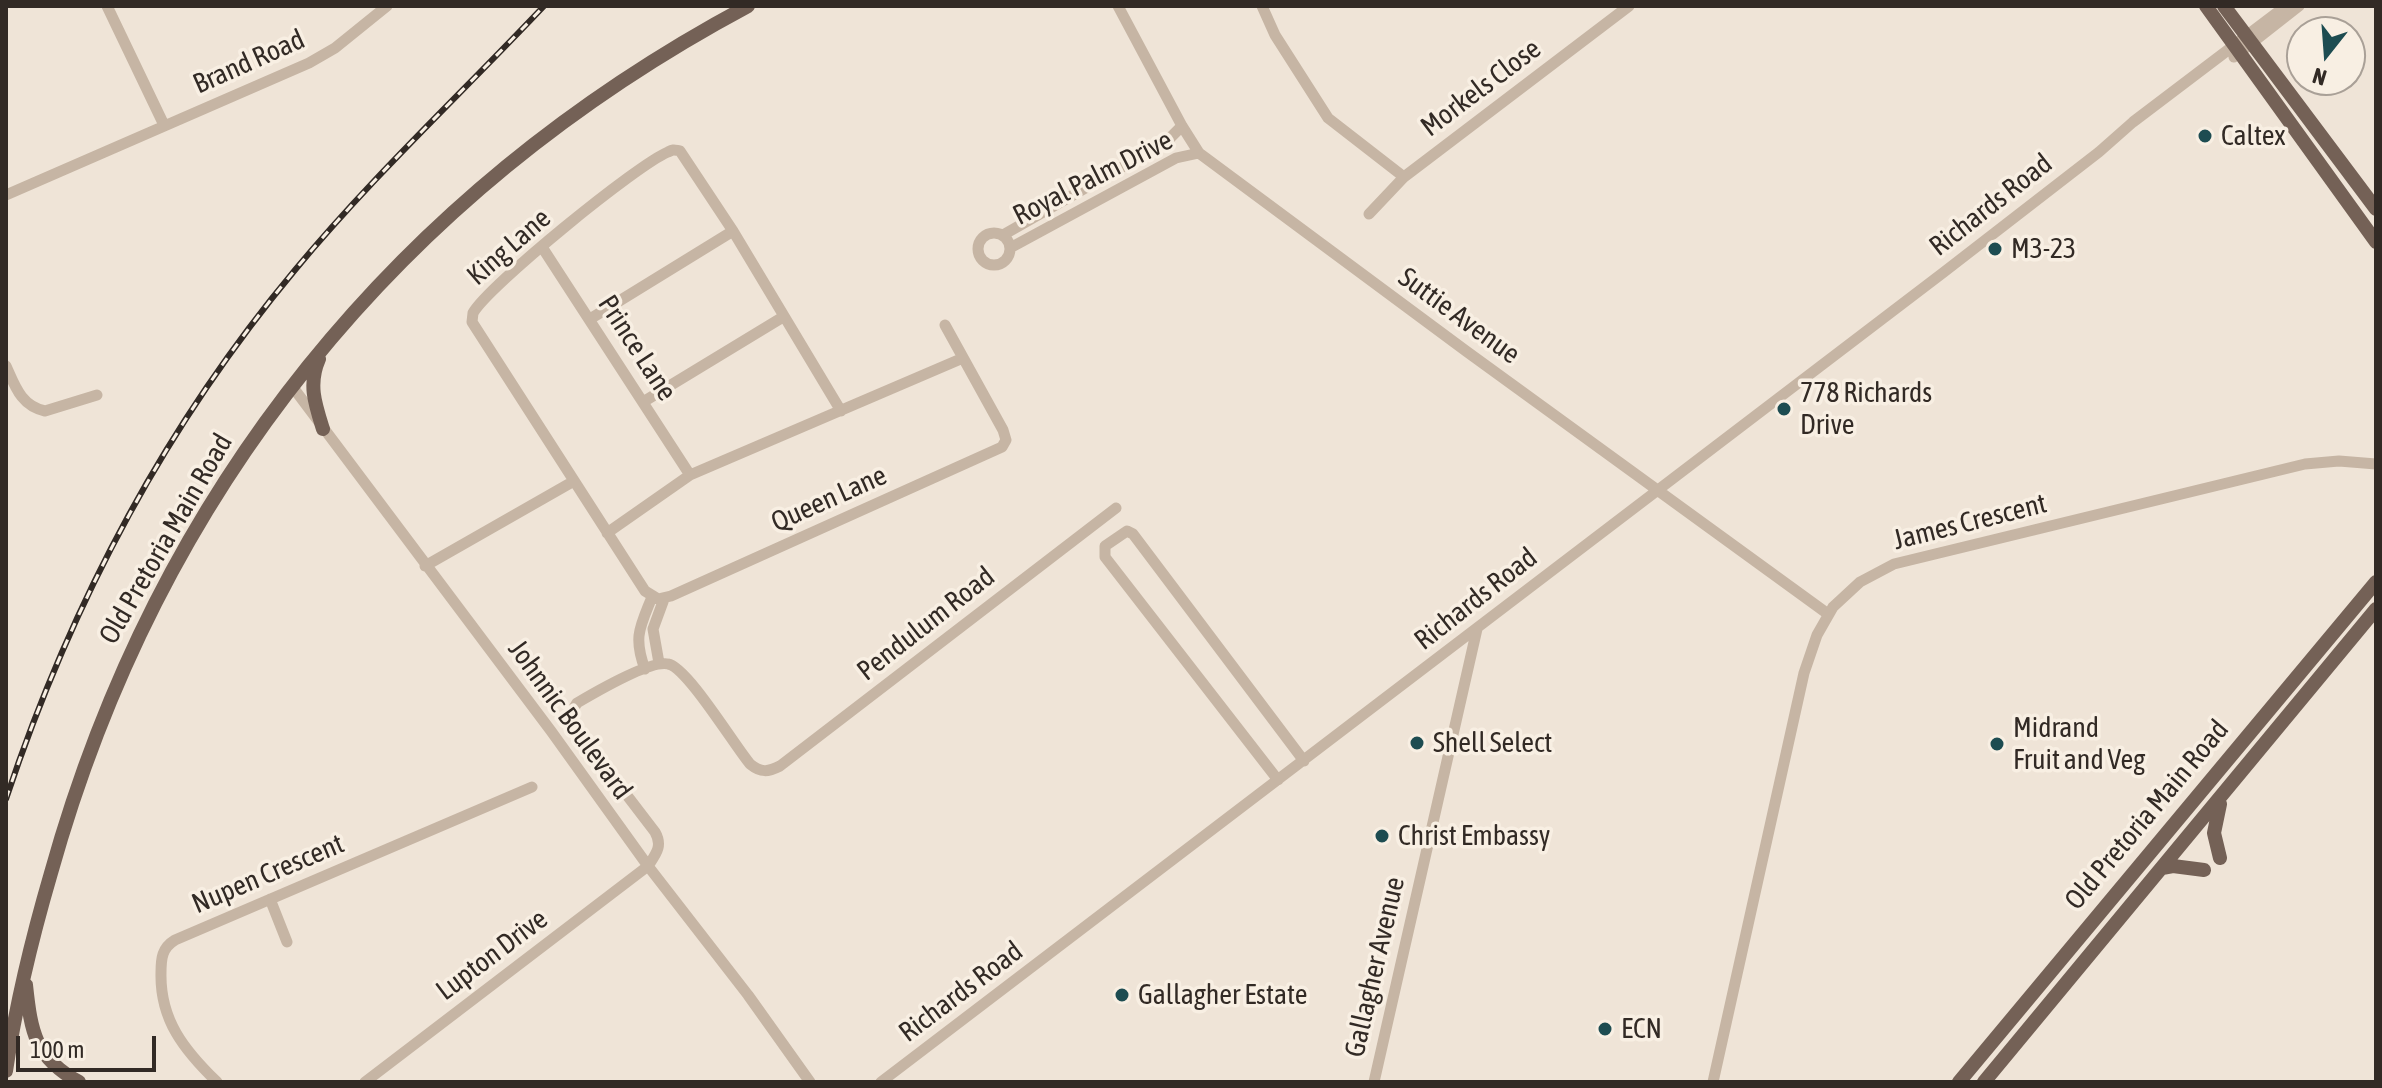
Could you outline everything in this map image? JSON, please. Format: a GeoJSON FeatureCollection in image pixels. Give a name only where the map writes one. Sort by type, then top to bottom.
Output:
{"type":"FeatureCollection","features":[{"type":"Feature","properties":{"kind":"main road","name":"Old Pretoria Main Road"},"geometry":{"type":"LineString","coordinates":[[6,1071],[23,974],[74,796],[123,668],[163,587],[245,450],[326,344],[411,251],[514,159],[628,76],[748,6]]}},
{"type":"Feature","properties":{"kind":"main road"},"geometry":{"type":"LineString","coordinates":[[2206,6],[2376,242]]}},
{"type":"Feature","properties":{"kind":"main road"},"geometry":{"type":"LineString","coordinates":[[2224,6],[2376,209]]}},
{"type":"Feature","properties":{"kind":"main road"},"geometry":{"type":"LineString","coordinates":[[323,429],[312,382],[326,344]]}},
{"type":"Feature","properties":{"kind":"main road","name":"Old Pretoria Main Road"},"geometry":{"type":"LineString","coordinates":[[1959,1082],[2376,582]]}},
{"type":"Feature","properties":{"kind":"main road","name":"Old Pretoria Main Road"},"geometry":{"type":"LineString","coordinates":[[1984,1082],[2376,609]]}},
{"type":"Feature","properties":{"kind":"main road"},"geometry":{"type":"LineString","coordinates":[[2220,858],[2214,840],[2214,826],[2225,793]]}},
{"type":"Feature","properties":{"kind":"main road"},"geometry":{"type":"LineString","coordinates":[[2162,868],[2173,866],[2204,870]]}},
{"type":"Feature","properties":{"kind":"main road"},"geometry":{"type":"LineString","coordinates":[[6,1032],[23,974]]}},
{"type":"Feature","properties":{"kind":"main road"},"geometry":{"type":"LineString","coordinates":[[23,974],[36,1042],[51,1063],[79,1082]]}},
{"type":"Feature","properties":{"kind":"street"},"geometry":{"type":"LineString","coordinates":[[107,6],[164,125]]}},
{"type":"Feature","properties":{"kind":"street","name":"Brand Road"},"geometry":{"type":"LineString","coordinates":[[6,195],[309,63],[335,48],[387,6]]}},
{"type":"Feature","properties":{"kind":"street","name":"Suttie Avenue"},"geometry":{"type":"LineString","coordinates":[[1118,6],[1199,153],[1454,343],[1828,614]]}},
{"type":"Feature","properties":{"kind":"street"},"geometry":{"type":"LineString","coordinates":[[1262,6],[1275,35],[1328,118],[1404,177]]}},
{"type":"Feature","properties":{"kind":"street","name":"Morkels Close"},"geometry":{"type":"LineString","coordinates":[[1369,214],[1404,177],[1629,6]]}},
{"type":"Feature","properties":{"kind":"street","name":"Richards Road"},"geometry":{"type":"LineString","coordinates":[[881,1082],[2099,152],[2122,139],[2237,50],[2286,6]]}},
{"type":"Feature","properties":{"kind":"street","name":"Richards Road"},"geometry":{"type":"LineString","coordinates":[[2250,39],[2299,6]]}},
{"type":"Feature","properties":{"kind":"street","name":"Royal Palm Drive"},"geometry":{"type":"LineString","coordinates":[[1003,235],[1170,140],[1182,126]]}},
{"type":"Feature","properties":{"kind":"street","name":"King Lane"},"geometry":{"type":"LineString","coordinates":[[607,533],[472,322],[476,308],[542,247],[631,176],[673,150],[685,156],[841,411]]}},
{"type":"Feature","properties":{"kind":"street","name":"Royal Palm Drive"},"geometry":{"type":"LineString","coordinates":[[1010,248],[1176,158],[1199,153]]}},
{"type":"Feature","properties":{"kind":"street"},"geometry":{"type":"LineString","coordinates":[[1106,176],[1116,191]]}},
{"type":"Feature","properties":{"kind":"street"},"geometry":{"type":"LineString","coordinates":[[590,319],[733,231]]}},
{"type":"Feature","properties":{"kind":"street"},"geometry":{"type":"LineString","coordinates":[[991,233],[1003,235],[1010,248],[1006,260],[996,265],[984,263],[977,247],[983,237],[991,233]]}},
{"type":"Feature","properties":{"kind":"street","name":"Prince Lane"},"geometry":{"type":"LineString","coordinates":[[542,247],[690,475]]}},
{"type":"Feature","properties":{"kind":"street"},"geometry":{"type":"LineString","coordinates":[[643,402],[783,317]]}},
{"type":"Feature","properties":{"kind":"street"},"geometry":{"type":"LineString","coordinates":[[658,598],[645,591],[607,533],[690,475],[963,358],[945,325]]}},
{"type":"Feature","properties":{"kind":"street","name":"Queen Lane"},"geometry":{"type":"LineString","coordinates":[[658,598],[1002,447],[1006,437],[963,358]]}},
{"type":"Feature","properties":{"kind":"street"},"geometry":{"type":"LineString","coordinates":[[6,366],[25,402],[38,410],[45,411],[97,395]]}},
{"type":"Feature","properties":{"kind":"street","name":"Johnnic Boulevard"},"geometry":{"type":"LineString","coordinates":[[292,386],[810,1082]]}},
{"type":"Feature","properties":{"kind":"street","name":"James Crescent"},"geometry":{"type":"LineString","coordinates":[[1713,1082],[1804,673],[1817,635],[1828,614],[1843,596],[1860,582],[1904,560],[2305,464],[2339,461],[2376,464]]}},
{"type":"Feature","properties":{"kind":"street"},"geometry":{"type":"LineString","coordinates":[[425,566],[574,481]]}},
{"type":"Feature","properties":{"kind":"street","name":"Pendulum Road"},"geometry":{"type":"LineString","coordinates":[[664,664],[685,676],[750,764],[762,771],[770,771],[1116,508]]}},
{"type":"Feature","properties":{"kind":"street"},"geometry":{"type":"LineString","coordinates":[[1278,780],[1105,557],[1105,546],[1127,531],[1133,534],[1304,761]]}},
{"type":"Feature","properties":{"kind":"street"},"geometry":{"type":"LineString","coordinates":[[648,866],[658,850],[659,839],[577,730],[572,711],[584,699],[645,669],[664,664],[653,629],[658,598]]}},
{"type":"Feature","properties":{"kind":"street"},"geometry":{"type":"LineString","coordinates":[[645,669],[638,649],[638,638],[658,598]]}},
{"type":"Feature","properties":{"kind":"street","name":"Gallagher Avenue"},"geometry":{"type":"LineString","coordinates":[[1374,1082],[1477,629]]}},
{"type":"Feature","properties":{"kind":"street","name":"Nupen Crescent"},"geometry":{"type":"LineString","coordinates":[[217,1082],[167,1019],[161,993],[163,953],[175,940],[532,787]]}},
{"type":"Feature","properties":{"kind":"street","name":"Lupton Drive"},"geometry":{"type":"LineString","coordinates":[[365,1082],[648,866]]}},
{"type":"Feature","properties":{"kind":"street"},"geometry":{"type":"LineString","coordinates":[[270,899],[287,942]]}},
{"type":"Feature","properties":{"kind":"railway"},"geometry":{"type":"LineString","coordinates":[[6,799],[31,728],[91,588],[163,455],[204,391],[248,330],[324,236],[544,6]]}},
{"type":"Feature","properties":{"kind":"place","name":"Caltex"},"geometry":{"type":"Point","coordinates":[2205,136]}},
{"type":"Feature","properties":{"kind":"place","name":"M3-23"},"geometry":{"type":"Point","coordinates":[1995,249]}},
{"type":"Feature","properties":{"kind":"place","name":"778 Richards Drive"},"geometry":{"type":"Point","coordinates":[1784,409]}},
{"type":"Feature","properties":{"kind":"place","name":"Shell Select"},"geometry":{"type":"Point","coordinates":[1417,743]}},
{"type":"Feature","properties":{"kind":"place","name":"Midrand Fruit and Veg"},"geometry":{"type":"Point","coordinates":[1997,744]}},
{"type":"Feature","properties":{"kind":"place","name":"Christ Embassy"},"geometry":{"type":"Point","coordinates":[1382,836]}},
{"type":"Feature","properties":{"kind":"place","name":"Gallagher Estate"},"geometry":{"type":"Point","coordinates":[1122,995]}},
{"type":"Feature","properties":{"kind":"place","name":"ECN"},"geometry":{"type":"Point","coordinates":[1605,1029]}}]}
